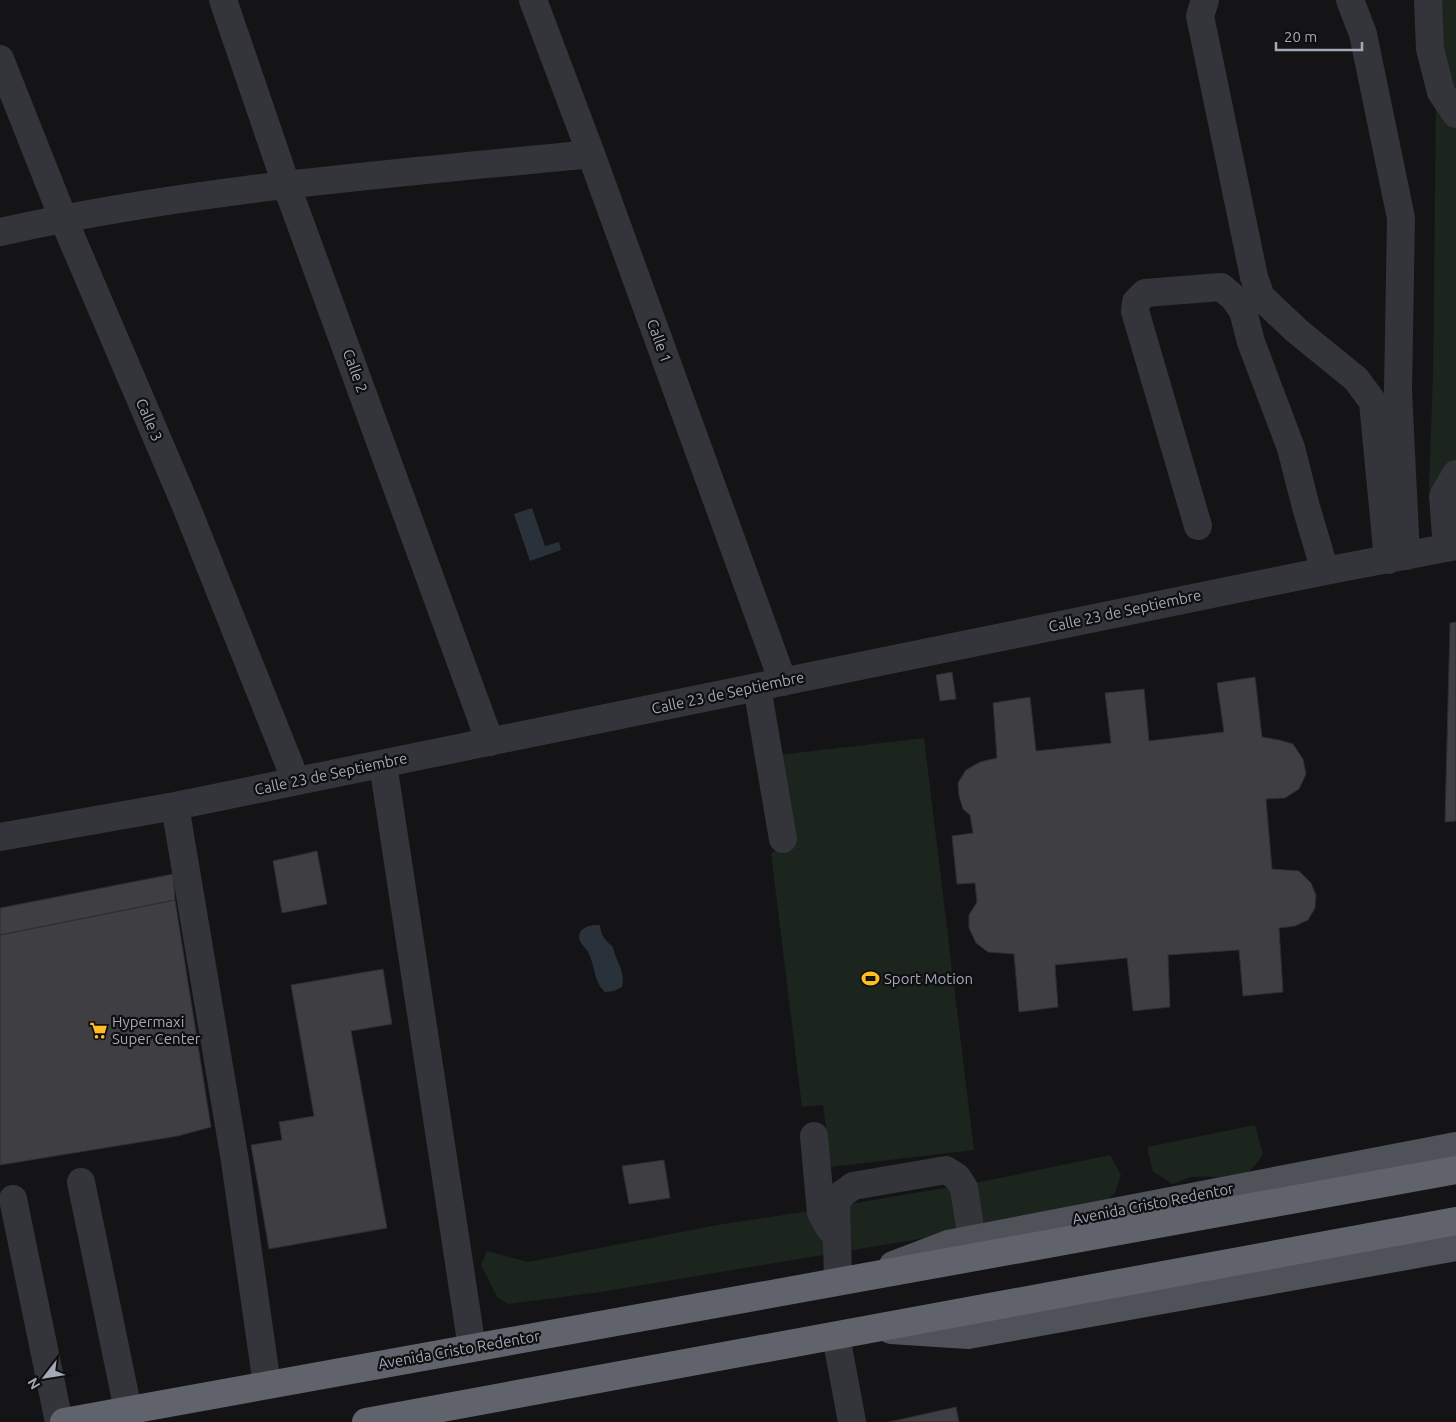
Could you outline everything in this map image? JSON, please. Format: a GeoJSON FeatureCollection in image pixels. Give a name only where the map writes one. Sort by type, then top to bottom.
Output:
{"type":"FeatureCollection","features":[{"type":"Feature","properties":{"kind":"highway","name":"Avenida Cristo Redentor"},"geometry":{"type":"LineString","coordinates":[[64,1422],[846,1280],[981,1247],[1456,1170]]}},
{"type":"Feature","properties":{"kind":"highway"},"geometry":{"type":"LineString","coordinates":[[366,1422],[1456,1221]]}},
{"type":"Feature","properties":{"kind":"main road","name":"Avenida Cristo Redentor"},"geometry":{"type":"LineString","coordinates":[[981,1247],[1456,1146]]}},
{"type":"Feature","properties":{"kind":"main road"},"geometry":{"type":"LineString","coordinates":[[872,1329],[968,1335],[1456,1247]]}},
{"type":"Feature","properties":{"kind":"street","name":"Calle 2"},"geometry":{"type":"LineString","coordinates":[[223,0],[286,184],[490,742]]}},
{"type":"Feature","properties":{"kind":"street","name":"Calle 1"},"geometry":{"type":"LineString","coordinates":[[533,0],[591,154],[770,684],[783,839]]}},
{"type":"Feature","properties":{"kind":"street"},"geometry":{"type":"LineString","coordinates":[[1205,0],[1200,16],[1254,277],[1261,297],[1297,331],[1356,379],[1373,402],[1397,558]]}},
{"type":"Feature","properties":{"kind":"street"},"geometry":{"type":"LineString","coordinates":[[1350,0],[1363,34],[1401,218],[1397,558]]}},
{"type":"Feature","properties":{"kind":"street"},"geometry":{"type":"LineString","coordinates":[[1428,0],[1430,49],[1441,92],[1456,114]]}},
{"type":"Feature","properties":{"kind":"street","name":"Calle 3"},"geometry":{"type":"LineString","coordinates":[[0,59],[64,218],[186,506],[296,781]]}},
{"type":"Feature","properties":{"kind":"street"},"geometry":{"type":"LineString","coordinates":[[0,232],[64,218],[286,184],[591,154]]}},
{"type":"Feature","properties":{"kind":"street"},"geometry":{"type":"LineString","coordinates":[[1198,526],[1135,311],[1136,302],[1145,293],[1221,287],[1234,298],[1243,311],[1252,342],[1291,448],[1325,571]]}},
{"type":"Feature","properties":{"kind":"street"},"geometry":{"type":"LineString","coordinates":[[1451,547],[1443,496],[1456,474]]}},
{"type":"Feature","properties":{"kind":"street","name":"Calle 23 de Septiembre"},"geometry":{"type":"LineString","coordinates":[[0,838],[175,806],[1325,571],[1451,547]]}},
{"type":"Feature","properties":{"kind":"street"},"geometry":{"type":"LineString","coordinates":[[383,764],[472,1348]]}},
{"type":"Feature","properties":{"kind":"street"},"geometry":{"type":"LineString","coordinates":[[175,806],[235,1161],[267,1385]]}},
{"type":"Feature","properties":{"kind":"street"},"geometry":{"type":"LineString","coordinates":[[814,1136],[821,1213],[837,1240]]}},
{"type":"Feature","properties":{"kind":"street"},"geometry":{"type":"LineString","coordinates":[[846,1280],[837,1240],[836,1203],[842,1194],[852,1186],[946,1170],[957,1177],[964,1188],[981,1247]]}},
{"type":"Feature","properties":{"kind":"street"},"geometry":{"type":"LineString","coordinates":[[82,1182],[128,1410]]}},
{"type":"Feature","properties":{"kind":"street"},"geometry":{"type":"LineString","coordinates":[[13,1199],[59,1422]]}},
{"type":"Feature","properties":{"kind":"street"},"geometry":{"type":"LineString","coordinates":[[836,1336],[852,1422]]}},
{"type":"Feature","properties":{"kind":"shaded area"},"geometry":{"type":"Polygon","coordinates":[[[1437,0],[1456,0],[1456,515],[1439,519],[1429,487],[1433,372],[1437,0]]]}},
{"type":"Feature","properties":{"kind":"shaded area"},"geometry":{"type":"Polygon","coordinates":[[[532,508],[545,546],[559,542],[561,550],[530,561],[514,514],[532,508]]]}},
{"type":"Feature","properties":{"kind":"shaded area","name":"Sport Motion"},"geometry":{"type":"Polygon","coordinates":[[[924,738],[974,1150],[831,1167],[823,1105],[802,1107],[771,853],[790,843],[779,755],[924,738]]]}},
{"type":"Feature","properties":{"kind":"shaded area"},"geometry":{"type":"Polygon","coordinates":[[[600,925],[604,938],[613,947],[623,976],[622,987],[614,991],[605,992],[601,987],[589,954],[580,940],[579,936],[583,929],[600,925]]]}},
{"type":"Feature","properties":{"kind":"shaded area"},"geometry":{"type":"Polygon","coordinates":[[[1255,1125],[1263,1154],[1255,1166],[1240,1177],[1192,1177],[1173,1184],[1153,1172],[1147,1147],[1255,1125]]]}},
{"type":"Feature","properties":{"kind":"shaded area"},"geometry":{"type":"Polygon","coordinates":[[[1110,1155],[1121,1175],[1115,1193],[1103,1203],[985,1228],[601,1292],[508,1304],[497,1297],[481,1265],[487,1251],[528,1262],[717,1225],[985,1181],[1110,1155]]]}},
{"type":"Feature","properties":{"kind":"building"},"geometry":{"type":"Polygon","coordinates":[[[1456,622],[1456,821],[1445,822],[1450,623],[1456,622]]]}},
{"type":"Feature","properties":{"kind":"building"},"geometry":{"type":"Polygon","coordinates":[[[952,672],[956,699],[940,701],[936,675],[952,672]]]}},
{"type":"Feature","properties":{"kind":"building"},"geometry":{"type":"Polygon","coordinates":[[[1255,677],[1262,737],[1293,744],[1303,759],[1306,774],[1299,789],[1285,798],[1266,799],[1272,869],[1299,871],[1311,883],[1316,895],[1315,908],[1308,920],[1295,926],[1279,928],[1283,992],[1243,996],[1239,950],[1168,955],[1170,1007],[1133,1011],[1127,958],[1055,965],[1058,1007],[1019,1012],[1014,954],[988,952],[976,943],[969,928],[969,915],[977,902],[975,883],[957,884],[952,836],[973,833],[970,815],[963,809],[959,796],[958,783],[966,770],[980,762],[997,758],[993,703],[1030,697],[1036,751],[1111,743],[1105,693],[1144,689],[1149,741],[1224,732],[1217,683],[1255,677]]]}},
{"type":"Feature","properties":{"kind":"building"},"geometry":{"type":"Polygon","coordinates":[[[317,851],[327,904],[282,913],[273,861],[317,851]]]}},
{"type":"Feature","properties":{"kind":"building"},"geometry":{"type":"Polygon","coordinates":[[[173,874],[175,900],[0,935],[0,908],[173,874]]]}},
{"type":"Feature","properties":{"kind":"building","name":"Hypermaxi Super Center"},"geometry":{"type":"Polygon","coordinates":[[[175,900],[211,1127],[178,1136],[0,1165],[0,935],[175,900]]]}},
{"type":"Feature","properties":{"kind":"building"},"geometry":{"type":"Polygon","coordinates":[[[383,969],[392,1024],[351,1031],[387,1228],[269,1249],[251,1145],[282,1140],[279,1122],[314,1116],[291,985],[383,969]]]}},
{"type":"Feature","properties":{"kind":"building"},"geometry":{"type":"Polygon","coordinates":[[[664,1160],[670,1198],[629,1204],[622,1166],[664,1160]]]}},
{"type":"Feature","properties":{"kind":"building"},"geometry":{"type":"Polygon","coordinates":[[[956,1407],[959,1422],[889,1422],[956,1407]]]}},
{"type":"Feature","properties":{"kind":"place","name":"Sport Motion"},"geometry":{"type":"Point","coordinates":[870,979]}},
{"type":"Feature","properties":{"kind":"place","name":"Hypermaxi Super Center"},"geometry":{"type":"Point","coordinates":[98,1031]}}]}
